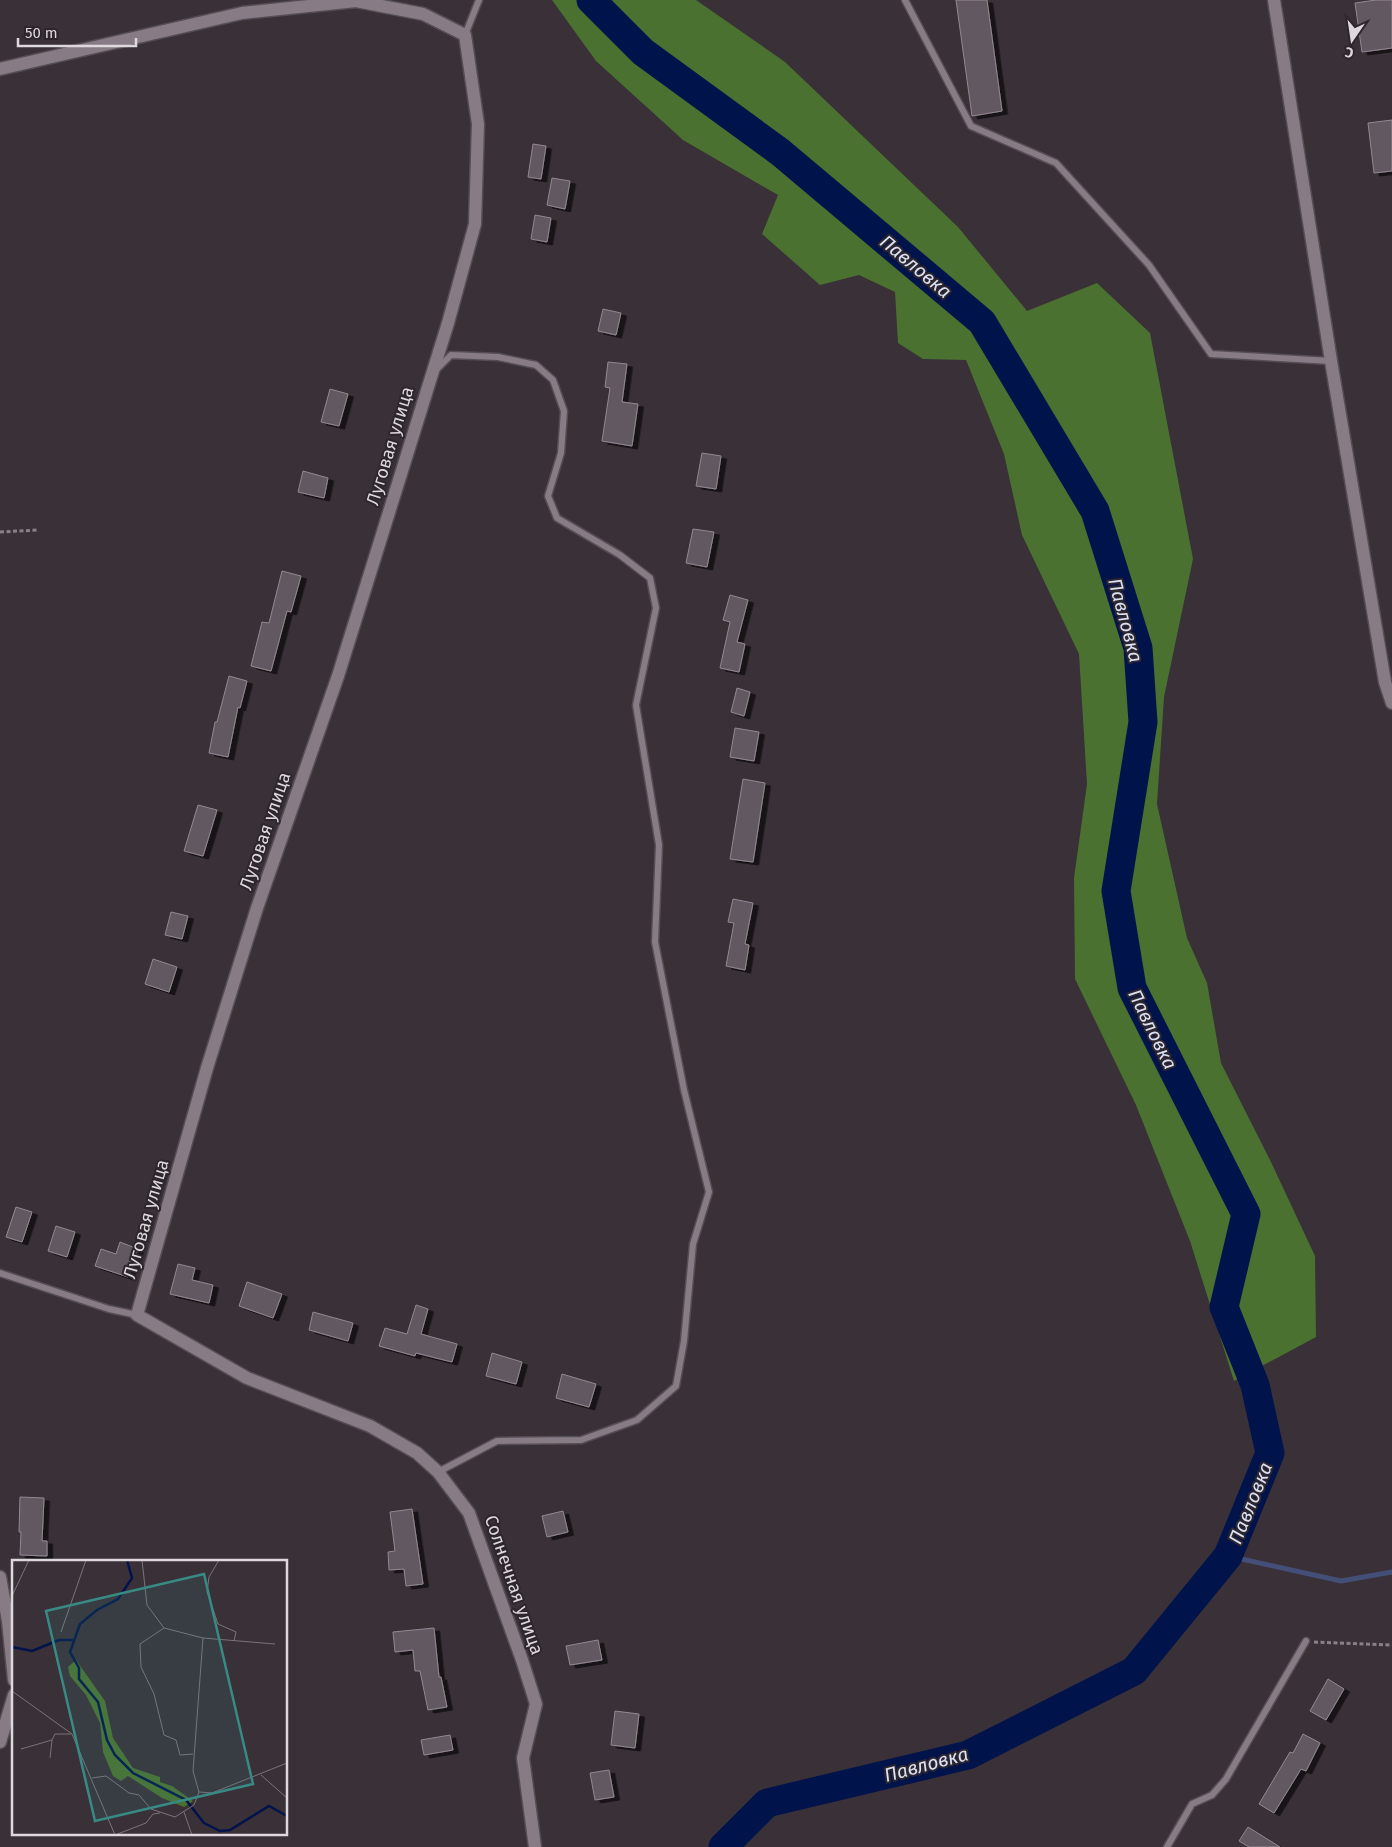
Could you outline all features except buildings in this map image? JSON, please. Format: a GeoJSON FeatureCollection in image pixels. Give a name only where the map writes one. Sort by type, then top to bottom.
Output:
{"type":"FeatureCollection","features":[{"type":"Feature","properties":{"kind":"street"},"geometry":{"type":"LineString","coordinates":[[1274,0],[1331,361],[1385,682],[1392,703]]}},
{"type":"Feature","properties":{"kind":"street"},"geometry":{"type":"LineString","coordinates":[[0,69],[242,13],[356,1],[423,14],[465,35]]}},
{"type":"Feature","properties":{"kind":"street","name":"Луговая улица"},"geometry":{"type":"LineString","coordinates":[[137,1316],[207,1068],[254,917],[338,676],[448,323],[475,224],[478,124],[465,35]]}},
{"type":"Feature","properties":{"kind":"street","name":"Солнечная улица"},"geometry":{"type":"LineString","coordinates":[[137,1316],[247,1378],[370,1426],[417,1453],[438,1472],[470,1512],[536,1704],[523,1758],[535,1847]]}},
{"type":"Feature","properties":{"kind":"street"},"geometry":{"type":"LineString","coordinates":[[0,1577],[8,1621],[12,1660]]}},
{"type":"Feature","properties":{"kind":"street"},"geometry":{"type":"LineString","coordinates":[[0,1742],[12,1702]]}},
{"type":"Feature","properties":{"kind":"lane"},"geometry":{"type":"LineString","coordinates":[[465,35],[480,0]]}},
{"type":"Feature","properties":{"kind":"lane"},"geometry":{"type":"LineString","coordinates":[[904,0],[971,126],[1056,163],[1149,265],[1211,354],[1331,361]]}},
{"type":"Feature","properties":{"kind":"lane"},"geometry":{"type":"LineString","coordinates":[[430,377],[451,355],[498,357],[536,365],[553,380],[564,411],[561,454],[548,496],[557,518],[620,555],[650,578],[656,608],[636,705],[659,845],[655,942],[684,1090],[709,1192],[693,1244],[684,1341],[676,1386],[637,1420],[581,1440],[497,1441],[438,1472]]}},
{"type":"Feature","properties":{"kind":"lane"},"geometry":{"type":"LineString","coordinates":[[0,1273],[109,1309],[137,1316]]}},
{"type":"Feature","properties":{"kind":"lane"},"geometry":{"type":"LineString","coordinates":[[1167,1847],[1192,1804],[1212,1795],[1226,1779],[1306,1642]]}},
{"type":"Feature","properties":{"kind":"path"},"geometry":{"type":"LineString","coordinates":[[0,532],[38,530]]}},
{"type":"Feature","properties":{"kind":"path"},"geometry":{"type":"LineString","coordinates":[[1306,1642],[1392,1645]]}},
{"type":"Feature","properties":{"kind":"green space"},"geometry":{"type":"Polygon","coordinates":[[[552,0],[696,0],[785,62],[958,227],[1027,311],[1097,283],[1150,333],[1193,559],[1164,697],[1157,804],[1187,938],[1207,983],[1221,1063],[1271,1162],[1315,1256],[1316,1337],[1234,1381],[1190,1241],[1136,1105],[1075,979],[1074,878],[1087,784],[1079,654],[1022,535],[1004,454],[966,360],[923,359],[898,343],[895,292],[859,275],[820,285],[762,234],[778,195],[683,140],[596,61],[552,0]]]}},
{"type":"Feature","properties":{"kind":"waterway","name":"Павловка"},"geometry":{"type":"LineString","coordinates":[[591,0],[643,52],[780,152],[982,322],[1095,511],[1138,648],[1143,722],[1116,891],[1132,988],[1246,1214],[1224,1307],[1255,1385],[1270,1453],[1228,1556],[1134,1671],[968,1755],[767,1803],[723,1847]]}},
{"type":"Feature","properties":{"kind":"waterway"},"geometry":{"type":"LineString","coordinates":[[1228,1556],[1341,1581],[1392,1572]]}}]}
